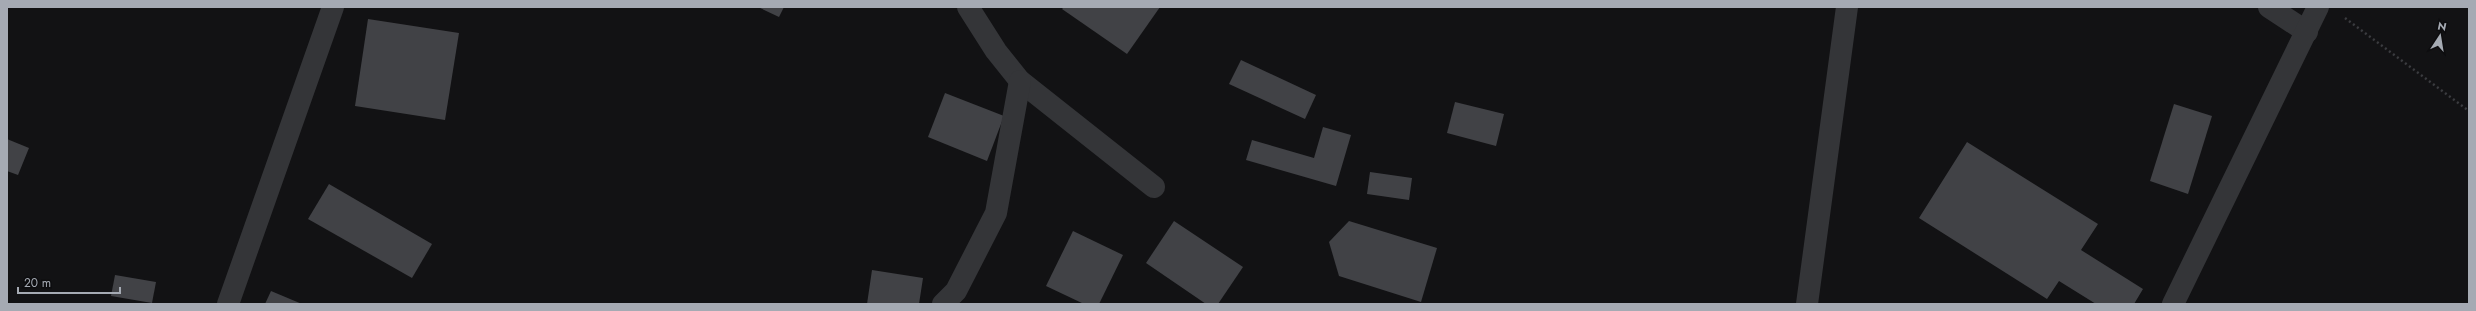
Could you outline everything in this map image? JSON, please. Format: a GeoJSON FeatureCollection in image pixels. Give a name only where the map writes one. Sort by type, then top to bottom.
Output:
{"type":"FeatureCollection","features":[{"type":"Feature","properties":{"kind":"street"},"geometry":{"type":"LineString","coordinates":[[228,304],[333,7]]}},
{"type":"Feature","properties":{"kind":"street"},"geometry":{"type":"LineString","coordinates":[[968,7],[996,51],[1020,81],[1154,187]]}},
{"type":"Feature","properties":{"kind":"street"},"geometry":{"type":"LineString","coordinates":[[1808,304],[1847,7]]}},
{"type":"Feature","properties":{"kind":"street"},"geometry":{"type":"LineString","coordinates":[[2269,7],[2307,32]]}},
{"type":"Feature","properties":{"kind":"street"},"geometry":{"type":"LineString","coordinates":[[2173,304],[2318,7]]}},
{"type":"Feature","properties":{"kind":"street"},"geometry":{"type":"LineString","coordinates":[[943,304],[956,291],[996,213],[1020,81]]}},
{"type":"Feature","properties":{"kind":"path"},"geometry":{"type":"LineString","coordinates":[[2343,16],[2469,111]]}},
{"type":"Feature","properties":{"kind":"building"},"geometry":{"type":"Polygon","coordinates":[[[758,7],[784,7],[779,17],[758,7]]]}},
{"type":"Feature","properties":{"kind":"building"},"geometry":{"type":"Polygon","coordinates":[[[1064,7],[1160,7],[1127,54],[1062,9],[1064,7]]]}},
{"type":"Feature","properties":{"kind":"building"},"geometry":{"type":"Polygon","coordinates":[[[368,19],[459,33],[445,120],[355,106],[368,19]]]}},
{"type":"Feature","properties":{"kind":"building"},"geometry":{"type":"Polygon","coordinates":[[[1241,60],[1316,95],[1305,119],[1229,84],[1241,60]]]}},
{"type":"Feature","properties":{"kind":"building"},"geometry":{"type":"Polygon","coordinates":[[[945,93],[1004,116],[987,161],[928,137],[945,93]]]}},
{"type":"Feature","properties":{"kind":"building"},"geometry":{"type":"Polygon","coordinates":[[[1455,102],[1504,114],[1496,146],[1447,133],[1455,102]]]}},
{"type":"Feature","properties":{"kind":"building"},"geometry":{"type":"Polygon","coordinates":[[[2174,104],[2212,116],[2188,194],[2150,181],[2174,104]]]}},
{"type":"Feature","properties":{"kind":"building"},"geometry":{"type":"Polygon","coordinates":[[[1323,127],[1351,135],[1336,186],[1246,160],[1252,140],[1314,158],[1323,127]]]}},
{"type":"Feature","properties":{"kind":"building"},"geometry":{"type":"Polygon","coordinates":[[[7,139],[29,148],[18,175],[7,171],[7,139]]]}},
{"type":"Feature","properties":{"kind":"building"},"geometry":{"type":"Polygon","coordinates":[[[1967,142],[2098,224],[2081,250],[2143,289],[2134,304],[2096,304],[2059,281],[2047,299],[1919,218],[1967,142]]]}},
{"type":"Feature","properties":{"kind":"building"},"geometry":{"type":"Polygon","coordinates":[[[1370,172],[1412,178],[1409,200],[1367,194],[1370,172]]]}},
{"type":"Feature","properties":{"kind":"building"},"geometry":{"type":"Polygon","coordinates":[[[329,184],[432,244],[412,278],[308,219],[329,184]]]}},
{"type":"Feature","properties":{"kind":"building"},"geometry":{"type":"Polygon","coordinates":[[[1174,221],[1243,267],[1218,304],[1206,304],[1146,263],[1174,221]]]}},
{"type":"Feature","properties":{"kind":"building"},"geometry":{"type":"Polygon","coordinates":[[[1349,221],[1437,248],[1421,302],[1339,276],[1329,242],[1349,221]]]}},
{"type":"Feature","properties":{"kind":"building"},"geometry":{"type":"Polygon","coordinates":[[[1073,231],[1123,255],[1099,304],[1084,304],[1046,286],[1073,231]]]}},
{"type":"Feature","properties":{"kind":"building"},"geometry":{"type":"Polygon","coordinates":[[[872,270],[923,278],[919,304],[867,304],[872,270]]]}},
{"type":"Feature","properties":{"kind":"building"},"geometry":{"type":"Polygon","coordinates":[[[115,275],[156,282],[152,303],[111,296],[115,275]]]}},
{"type":"Feature","properties":{"kind":"building"},"geometry":{"type":"Polygon","coordinates":[[[271,291],[302,304],[265,304],[271,291]]]}}]}
